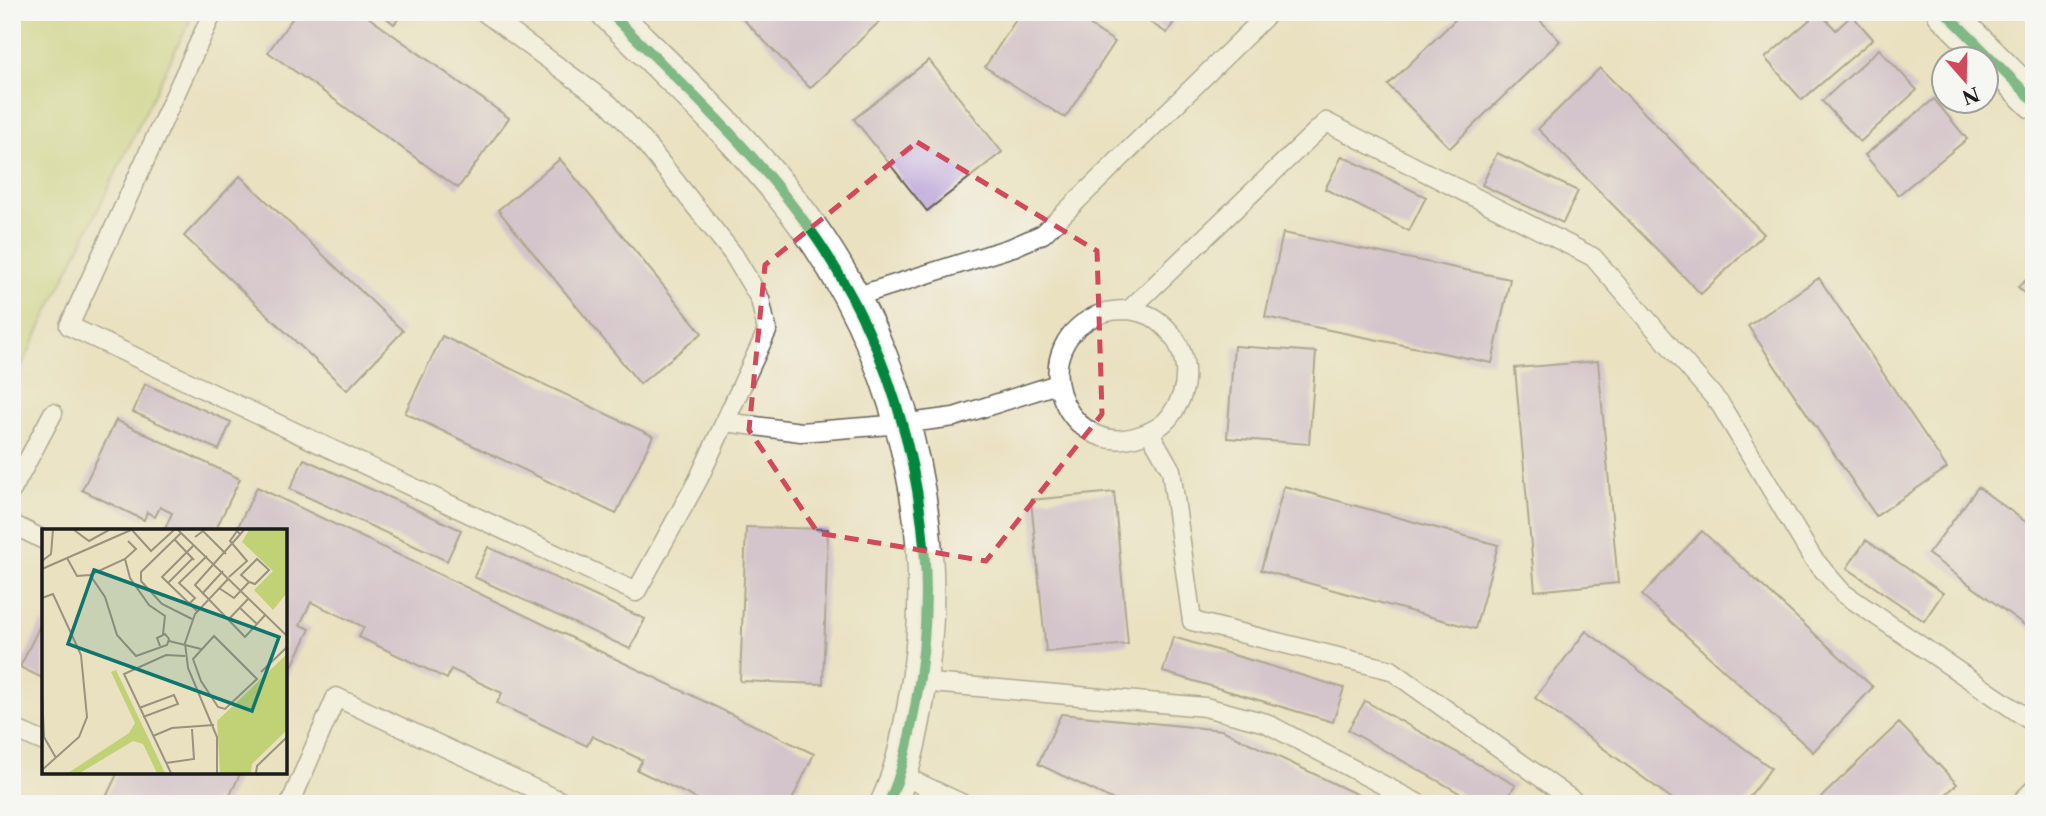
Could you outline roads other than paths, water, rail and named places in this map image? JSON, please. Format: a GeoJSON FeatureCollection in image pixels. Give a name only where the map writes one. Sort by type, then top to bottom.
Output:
{"type":"FeatureCollection","features":[{"type":"Feature","properties":{"kind":"street"},"geometry":{"type":"LineString","coordinates":[[609,12],[724,125],[819,242],[852,298],[879,355],[902,424],[916,483],[925,547],[926,612],[920,682],[909,740],[894,789]]}},
{"type":"Feature","properties":{"kind":"street"},"geometry":{"type":"LineString","coordinates":[[1945,12],[2034,101]]}},
{"type":"Feature","properties":{"kind":"lane"},"geometry":{"type":"LineString","coordinates":[[213,12],[69,326],[636,592],[698,480],[767,331],[760,299],[733,254],[641,138],[609,104],[484,12]]}},
{"type":"Feature","properties":{"kind":"lane"},"geometry":{"type":"LineString","coordinates":[[852,298],[1013,247],[1043,234],[1270,12]]}},
{"type":"Feature","properties":{"kind":"lane"},"geometry":{"type":"LineString","coordinates":[[1129,310],[1326,122],[1592,257],[1720,404],[1812,557],[1843,593],[2034,723]]}},
{"type":"Feature","properties":{"kind":"lane"},"geometry":{"type":"LineString","coordinates":[[1129,310],[1152,316],[1170,331],[1183,351],[1187,375],[1182,398],[1170,418],[1150,433],[1127,439],[1103,436],[1081,425],[1066,407],[1057,384],[1058,361],[1067,339],[1075,330],[1084,321],[1105,312],[1129,310]]}},
{"type":"Feature","properties":{"kind":"lane"},"geometry":{"type":"LineString","coordinates":[[725,422],[801,432],[902,424],[954,417],[1057,384]]}},
{"type":"Feature","properties":{"kind":"lane"},"geometry":{"type":"LineString","coordinates":[[12,491],[53,412]]}},
{"type":"Feature","properties":{"kind":"lane"},"geometry":{"type":"LineString","coordinates":[[1150,433],[1171,470],[1192,621],[1391,670],[1578,804]]}},
{"type":"Feature","properties":{"kind":"lane"},"geometry":{"type":"LineString","coordinates":[[12,524],[42,539]]}},
{"type":"Feature","properties":{"kind":"lane"},"geometry":{"type":"LineString","coordinates":[[920,682],[1205,707],[1266,723],[1419,804]]}},
{"type":"Feature","properties":{"kind":"lane"},"geometry":{"type":"LineString","coordinates":[[290,804],[336,697],[561,802]]}},
{"type":"Feature","properties":{"kind":"lane"},"geometry":{"type":"LineString","coordinates":[[12,728],[42,741]]}},
{"type":"Feature","properties":{"kind":"lane"},"geometry":{"type":"LineString","coordinates":[[894,789],[963,804]]}},
{"type":"Feature","properties":{"kind":"lane"},"geometry":{"type":"LineString","coordinates":[[2019,804],[2034,789]]}}]}
